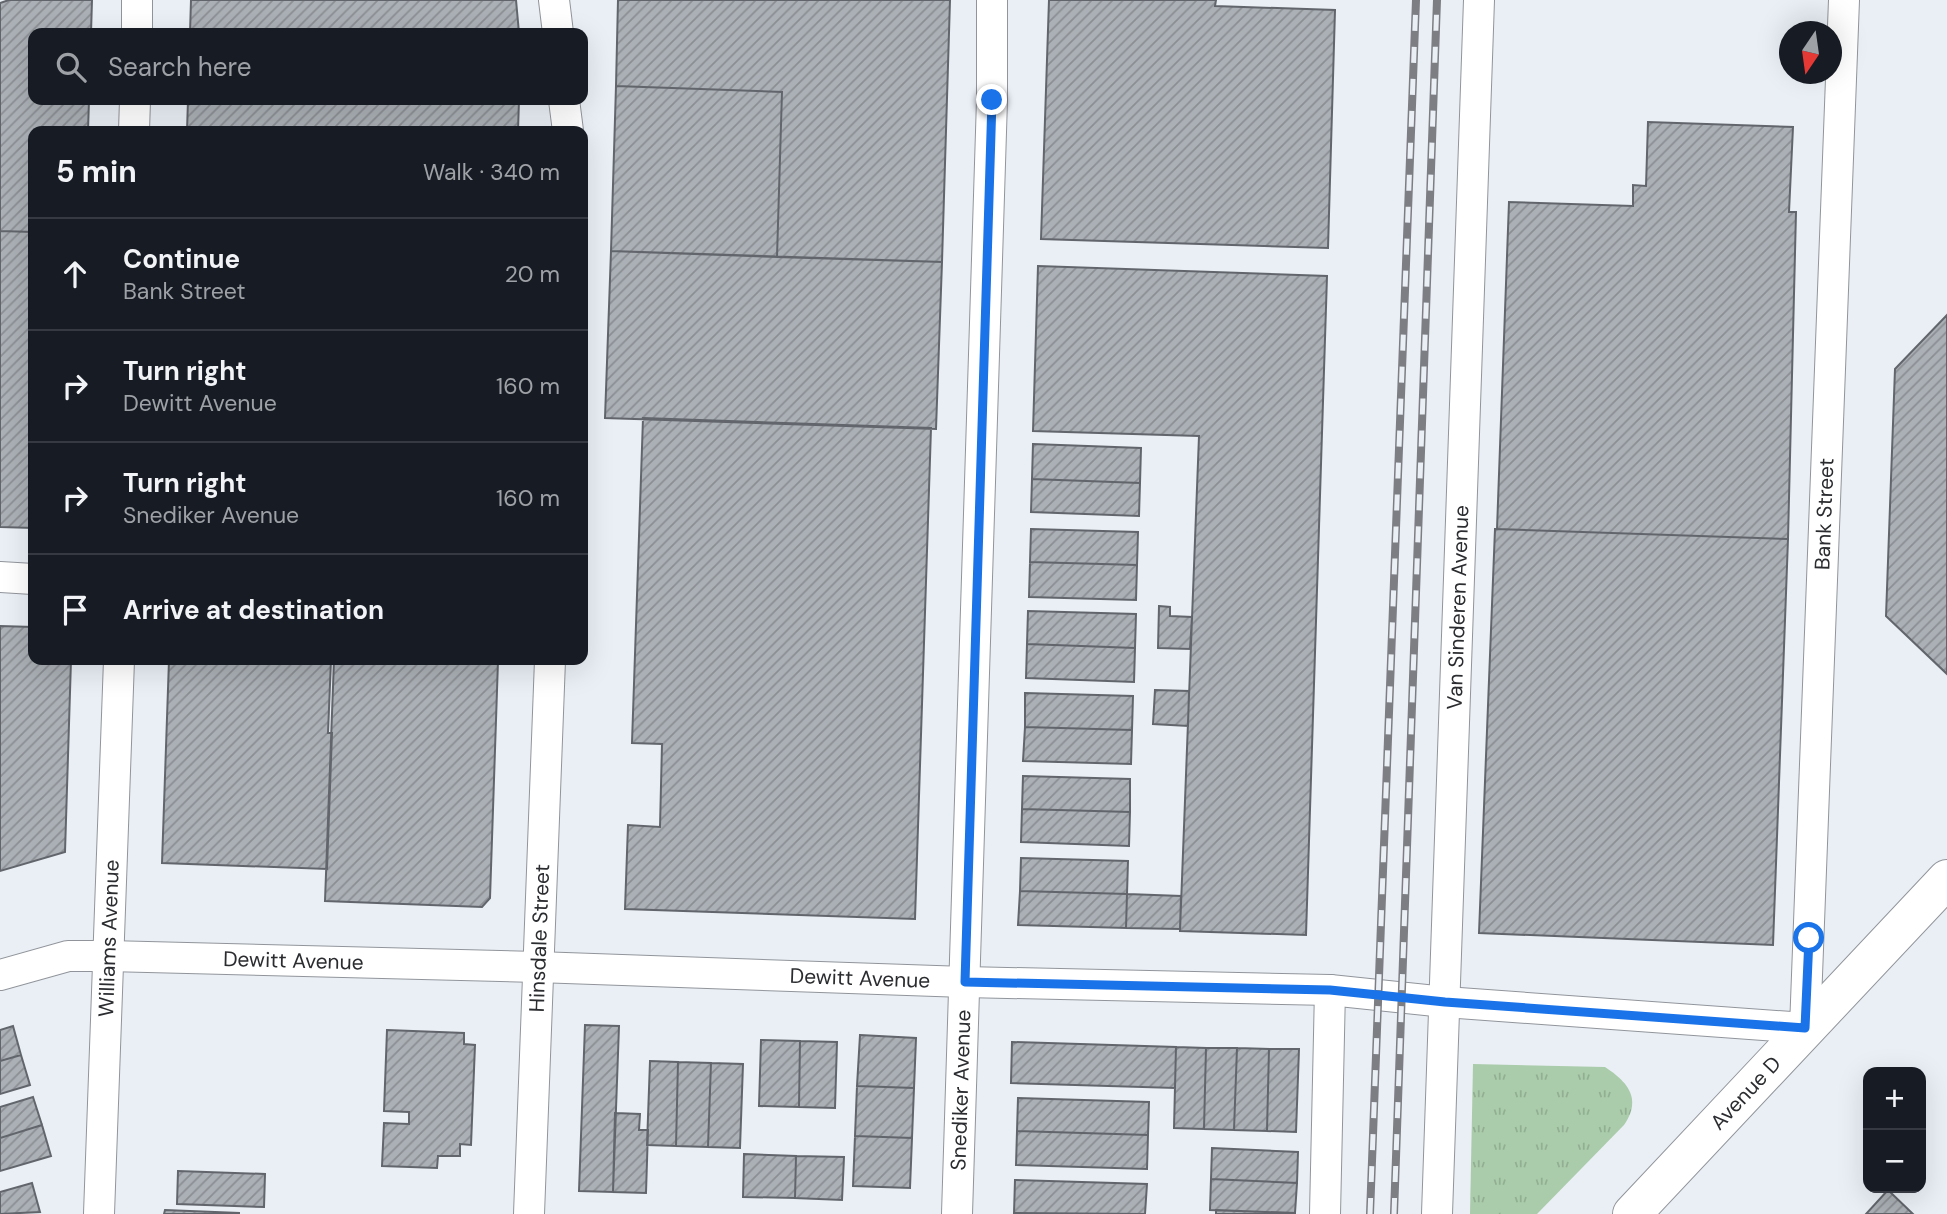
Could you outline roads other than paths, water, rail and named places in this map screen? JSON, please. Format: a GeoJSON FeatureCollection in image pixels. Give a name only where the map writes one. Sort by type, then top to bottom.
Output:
{"type":"FeatureCollection","features":[{"type":"Feature","properties":{"kind":"main road","name":"Avenue D"},"geometry":{"type":"LineString","coordinates":[[1632,1214],[1947,879]]}},
{"type":"Feature","properties":{"kind":"street"},"geometry":{"type":"LineString","coordinates":[[137,0],[137,28]]}},
{"type":"Feature","properties":{"kind":"street"},"geometry":{"type":"LineString","coordinates":[[554,0],[557,28]]}},
{"type":"Feature","properties":{"kind":"street","name":"Snediker Avenue"},"geometry":{"type":"LineString","coordinates":[[957,1214],[992,127],[992,0]]}},
{"type":"Feature","properties":{"kind":"street","name":"Van Sinderen Avenue"},"geometry":{"type":"LineString","coordinates":[[1437,1214],[1479,0]]}},
{"type":"Feature","properties":{"kind":"street","name":"Bank Street"},"geometry":{"type":"LineString","coordinates":[[1805,1028],[1844,0]]}},
{"type":"Feature","properties":{"kind":"street"},"geometry":{"type":"LineString","coordinates":[[134,126],[135,105]]}},
{"type":"Feature","properties":{"kind":"street"},"geometry":{"type":"LineString","coordinates":[[565,105],[568,126]]}},
{"type":"Feature","properties":{"kind":"street"},"geometry":{"type":"LineString","coordinates":[[0,577],[28,579]]}},
{"type":"Feature","properties":{"kind":"street","name":"Williams Avenue"},"geometry":{"type":"LineString","coordinates":[[99,1214],[119,665]]}},
{"type":"Feature","properties":{"kind":"street","name":"Hinsdale Street"},"geometry":{"type":"LineString","coordinates":[[529,1214],[550,665]]}},
{"type":"Feature","properties":{"kind":"street","name":"Dewitt Avenue"},"geometry":{"type":"LineString","coordinates":[[0,975],[68,956],[108,956],[965,982],[1330,990],[1445,1002],[1805,1028]]}},
{"type":"Feature","properties":{"kind":"street"},"geometry":{"type":"LineString","coordinates":[[1325,1214],[1330,990]]}},
{"type":"Feature","properties":{"kind":"railway"},"geometry":{"type":"LineString","coordinates":[[1370,1214],[1416,0]]}},
{"type":"Feature","properties":{"kind":"railway"},"geometry":{"type":"LineString","coordinates":[[1394,1214],[1437,0]]}}]}
